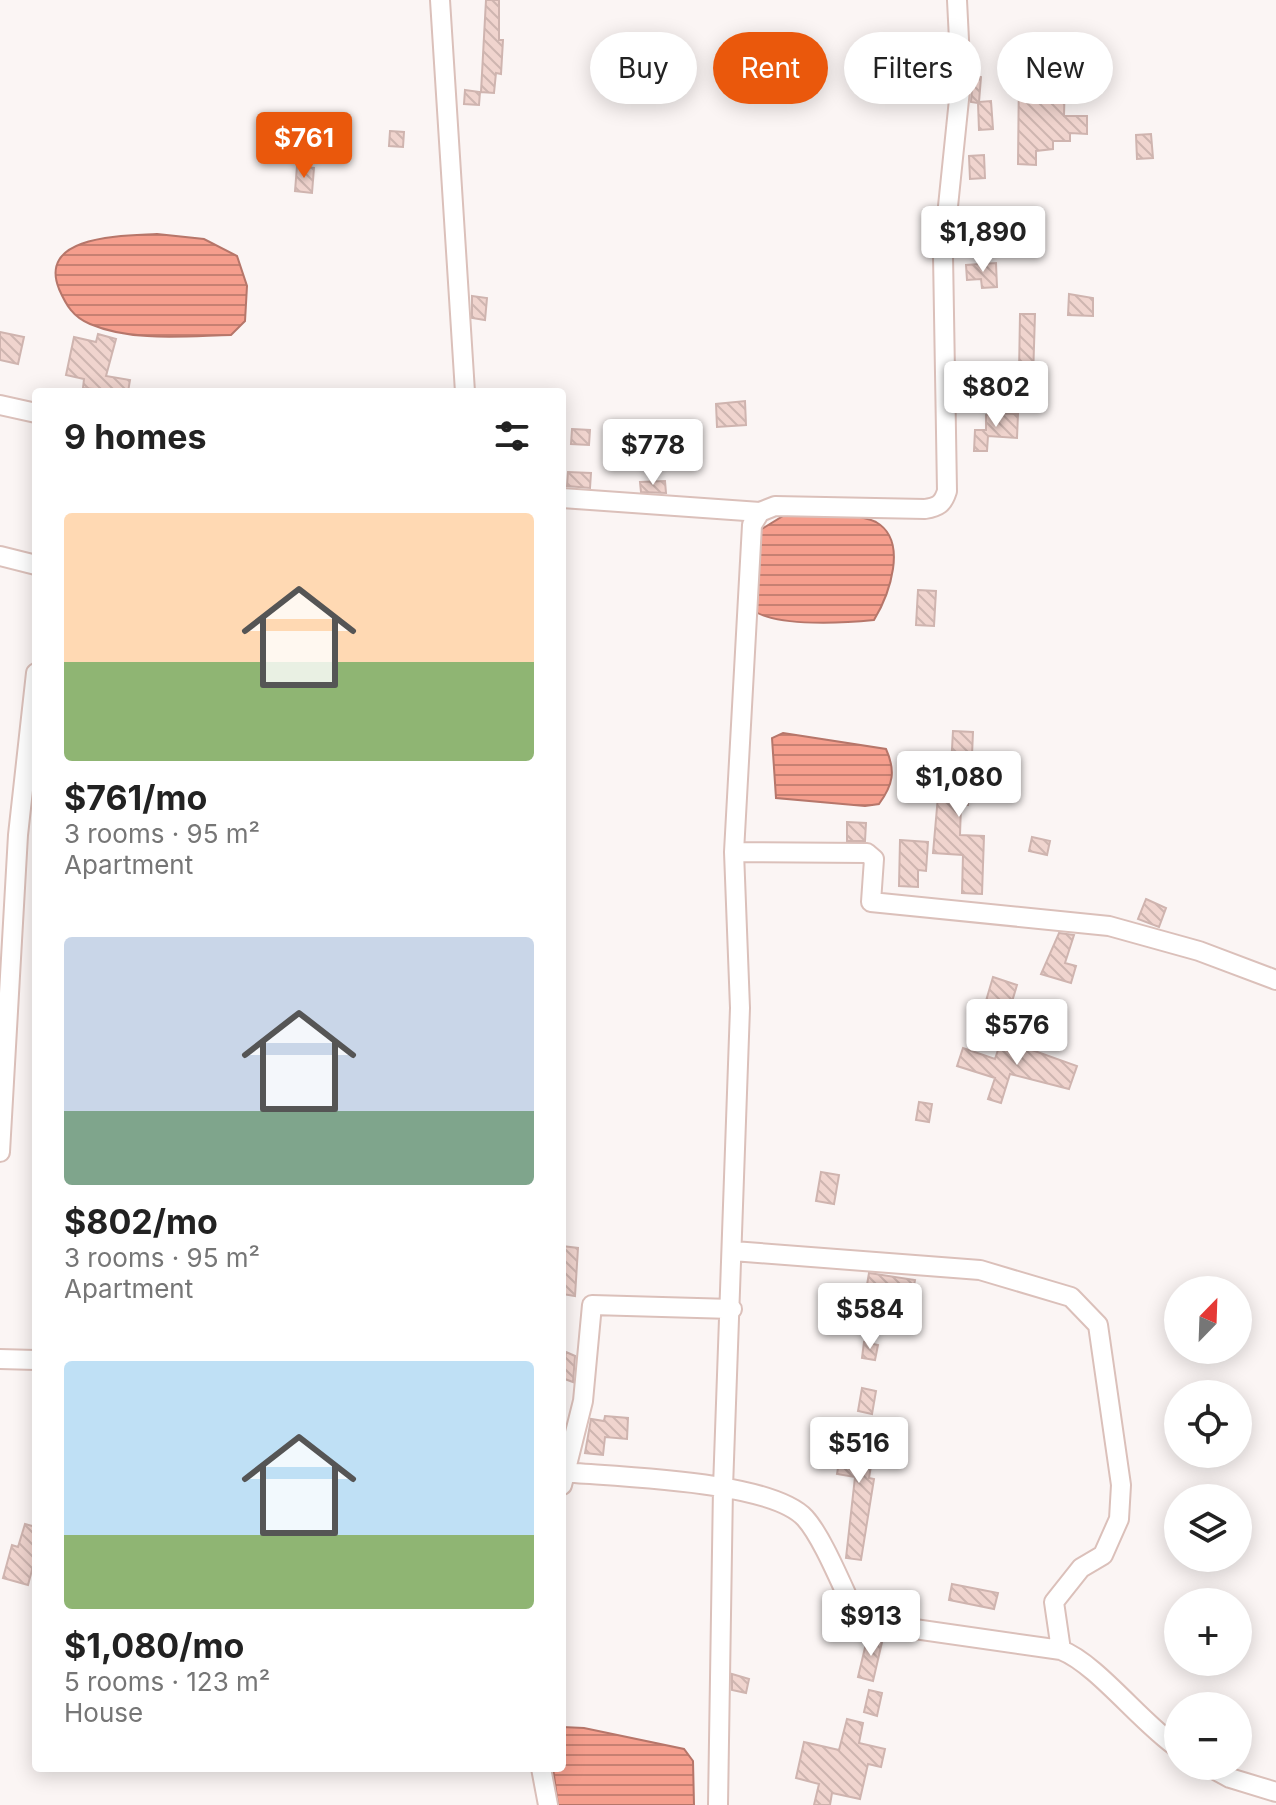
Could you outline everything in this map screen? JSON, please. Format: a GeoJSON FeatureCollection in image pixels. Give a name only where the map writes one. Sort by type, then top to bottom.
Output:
{"type":"FeatureCollection","features":[{"type":"Feature","properties":{"kind":"street"},"geometry":{"type":"LineString","coordinates":[[440,0],[465,388]]}},
{"type":"Feature","properties":{"kind":"street"},"geometry":{"type":"LineString","coordinates":[[566,498],[655,506],[703,505],[760,512],[795,504],[925,509],[936,507],[944,501],[947,491],[943,255],[961,80],[957,0]]}},
{"type":"Feature","properties":{"kind":"street"},"geometry":{"type":"LineString","coordinates":[[0,405],[32,412]]}},
{"type":"Feature","properties":{"kind":"street"},"geometry":{"type":"LineString","coordinates":[[718,1805],[723,1488],[732,1309],[740,1008],[734,852],[746,596],[752,525],[760,512]]}},
{"type":"Feature","properties":{"kind":"street"},"geometry":{"type":"LineString","coordinates":[[0,556],[32,564]]}},
{"type":"Feature","properties":{"kind":"street"},"geometry":{"type":"LineString","coordinates":[[0,1152],[18,835],[32,709]]}},
{"type":"Feature","properties":{"kind":"street"},"geometry":{"type":"LineString","coordinates":[[734,852],[867,853],[874,859],[871,902],[1109,926],[1199,951],[1276,980]]}},
{"type":"Feature","properties":{"kind":"street"},"geometry":{"type":"LineString","coordinates":[[733,1251],[980,1270],[1071,1297],[1098,1325],[1121,1485],[1119,1519],[1103,1555],[1081,1568],[1054,1602],[1061,1650]]}},
{"type":"Feature","properties":{"kind":"street"},"geometry":{"type":"LineString","coordinates":[[566,1466],[583,1401],[592,1305],[732,1309]]}},
{"type":"Feature","properties":{"kind":"street"},"geometry":{"type":"LineString","coordinates":[[0,1359],[32,1360]]}},
{"type":"Feature","properties":{"kind":"street"},"geometry":{"type":"LineString","coordinates":[[566,1477],[723,1488],[780,1500],[805,1518],[859,1621],[1061,1650],[1077,1656],[1128,1707],[1164,1737]]}},
{"type":"Feature","properties":{"kind":"street"},"geometry":{"type":"LineString","coordinates":[[542,1772],[548,1805]]}},
{"type":"Feature","properties":{"kind":"street"},"geometry":{"type":"LineString","coordinates":[[1237,1780],[1276,1792]]}},
{"type":"Feature","properties":{"kind":"shaded area"},"geometry":{"type":"Polygon","coordinates":[[[157,234],[204,239],[237,256],[247,286],[245,321],[231,335],[141,336],[106,330],[79,318],[71,310],[59,289],[56,271],[61,257],[72,248],[88,242],[157,234]]]}},
{"type":"Feature","properties":{"kind":"shaded area"},"geometry":{"type":"Polygon","coordinates":[[[826,511],[876,522],[892,542],[894,555],[890,583],[874,620],[795,622],[754,611],[757,532],[783,516],[826,511]]]}},
{"type":"Feature","properties":{"kind":"shaded area"},"geometry":{"type":"Polygon","coordinates":[[[783,733],[886,749],[892,778],[879,804],[865,806],[776,798],[772,738],[783,733]]]}},
{"type":"Feature","properties":{"kind":"shaded area"},"geometry":{"type":"Polygon","coordinates":[[[566,1727],[584,1728],[684,1749],[693,1761],[694,1805],[558,1805],[554,1772],[566,1772],[566,1727]]]}},
{"type":"Feature","properties":{"kind":"building"},"geometry":{"type":"Polygon","coordinates":[[[486,0],[499,0],[499,40],[503,40],[501,74],[496,73],[494,93],[481,92],[486,0]]]}},
{"type":"Feature","properties":{"kind":"building"},"geometry":{"type":"Polygon","coordinates":[[[465,90],[480,92],[479,105],[464,104],[465,90]]]}},
{"type":"Feature","properties":{"kind":"building"},"geometry":{"type":"Polygon","coordinates":[[[991,101],[993,129],[979,130],[978,104],[991,101]]]}},
{"type":"Feature","properties":{"kind":"building"},"geometry":{"type":"Polygon","coordinates":[[[1019,104],[1064,104],[1064,116],[1087,116],[1087,134],[1070,133],[1070,141],[1053,141],[1053,149],[1036,151],[1036,165],[1018,164],[1019,104]]]}},
{"type":"Feature","properties":{"kind":"building"},"geometry":{"type":"Polygon","coordinates":[[[390,131],[404,132],[403,147],[389,146],[390,131]]]}},
{"type":"Feature","properties":{"kind":"building"},"geometry":{"type":"Polygon","coordinates":[[[1151,134],[1153,158],[1137,159],[1136,135],[1151,134]]]}},
{"type":"Feature","properties":{"kind":"building"},"geometry":{"type":"Polygon","coordinates":[[[984,155],[985,178],[970,179],[969,156],[984,155]]]}},
{"type":"Feature","properties":{"kind":"building"},"geometry":{"type":"Polygon","coordinates":[[[297,166],[314,168],[312,193],[295,191],[297,166]]]}},
{"type":"Feature","properties":{"kind":"building"},"geometry":{"type":"Polygon","coordinates":[[[1032,208],[1041,217],[1032,226],[1023,217],[1032,208]]]}},
{"type":"Feature","properties":{"kind":"building"},"geometry":{"type":"Polygon","coordinates":[[[996,263],[997,287],[982,288],[981,279],[967,280],[966,265],[996,263]]]}},
{"type":"Feature","properties":{"kind":"building"},"geometry":{"type":"Polygon","coordinates":[[[1069,294],[1093,298],[1093,316],[1068,315],[1069,294]]]}},
{"type":"Feature","properties":{"kind":"building"},"geometry":{"type":"Polygon","coordinates":[[[472,296],[487,298],[485,320],[472,318],[472,296]]]}},
{"type":"Feature","properties":{"kind":"building"},"geometry":{"type":"Polygon","coordinates":[[[1020,314],[1035,314],[1033,378],[1019,373],[1020,314]]]}},
{"type":"Feature","properties":{"kind":"building"},"geometry":{"type":"Polygon","coordinates":[[[0,332],[24,337],[18,364],[0,360],[0,332]]]}},
{"type":"Feature","properties":{"kind":"building"},"geometry":{"type":"Polygon","coordinates":[[[98,334],[116,339],[106,376],[130,380],[129,388],[83,388],[84,379],[66,375],[74,337],[96,342],[98,334]]]}},
{"type":"Feature","properties":{"kind":"building"},"geometry":{"type":"Polygon","coordinates":[[[987,362],[1006,364],[1004,389],[984,388],[987,362]]]}},
{"type":"Feature","properties":{"kind":"building"},"geometry":{"type":"Polygon","coordinates":[[[745,401],[746,425],[717,427],[716,404],[745,401]]]}},
{"type":"Feature","properties":{"kind":"building"},"geometry":{"type":"Polygon","coordinates":[[[1018,414],[1017,438],[988,436],[987,451],[974,451],[975,430],[986,430],[986,415],[1018,414]]]}},
{"type":"Feature","properties":{"kind":"building"},"geometry":{"type":"Polygon","coordinates":[[[572,429],[590,430],[589,445],[571,444],[572,429]]]}},
{"type":"Feature","properties":{"kind":"building"},"geometry":{"type":"Polygon","coordinates":[[[568,472],[591,473],[590,488],[567,486],[568,472]]]}},
{"type":"Feature","properties":{"kind":"building"},"geometry":{"type":"Polygon","coordinates":[[[665,481],[666,493],[641,492],[640,482],[665,481]]]}},
{"type":"Feature","properties":{"kind":"building"},"geometry":{"type":"Polygon","coordinates":[[[918,590],[936,591],[934,626],[916,625],[918,590]]]}},
{"type":"Feature","properties":{"kind":"building"},"geometry":{"type":"Polygon","coordinates":[[[953,731],[973,732],[972,755],[965,755],[963,788],[969,788],[968,805],[961,805],[960,835],[984,836],[982,894],[962,893],[963,855],[933,853],[939,785],[950,785],[953,731]]]}},
{"type":"Feature","properties":{"kind":"building"},"geometry":{"type":"Polygon","coordinates":[[[847,822],[866,823],[865,841],[847,841],[847,822]]]}},
{"type":"Feature","properties":{"kind":"building"},"geometry":{"type":"Polygon","coordinates":[[[1032,837],[1050,841],[1047,855],[1029,851],[1032,837]]]}},
{"type":"Feature","properties":{"kind":"building"},"geometry":{"type":"Polygon","coordinates":[[[900,840],[928,842],[926,871],[918,870],[918,887],[899,886],[900,840]]]}},
{"type":"Feature","properties":{"kind":"building"},"geometry":{"type":"Polygon","coordinates":[[[1146,899],[1166,908],[1159,927],[1138,919],[1146,899]]]}},
{"type":"Feature","properties":{"kind":"building"},"geometry":{"type":"Polygon","coordinates":[[[1059,933],[1074,935],[1065,963],[1076,966],[1071,983],[1041,974],[1059,933]]]}},
{"type":"Feature","properties":{"kind":"building"},"geometry":{"type":"Polygon","coordinates":[[[993,977],[1017,985],[1007,1018],[983,1011],[993,977]]]}},
{"type":"Feature","properties":{"kind":"building"},"geometry":{"type":"Polygon","coordinates":[[[1004,1032],[1017,1036],[1015,1044],[1077,1066],[1069,1089],[1010,1074],[1001,1103],[988,1099],[995,1078],[957,1066],[963,1048],[995,1059],[1004,1032]]]}},
{"type":"Feature","properties":{"kind":"building"},"geometry":{"type":"Polygon","coordinates":[[[919,1102],[932,1104],[929,1122],[916,1120],[919,1102]]]}},
{"type":"Feature","properties":{"kind":"building"},"geometry":{"type":"Polygon","coordinates":[[[821,1172],[839,1175],[834,1204],[816,1201],[821,1172]]]}},
{"type":"Feature","properties":{"kind":"building"},"geometry":{"type":"Polygon","coordinates":[[[566,1246],[578,1248],[575,1296],[566,1295],[566,1246]]]}},
{"type":"Feature","properties":{"kind":"building"},"geometry":{"type":"Polygon","coordinates":[[[869,1273],[915,1280],[912,1297],[896,1295],[892,1320],[878,1318],[882,1293],[866,1291],[869,1273]]]}},
{"type":"Feature","properties":{"kind":"building"},"geometry":{"type":"Polygon","coordinates":[[[864,1342],[878,1345],[875,1360],[862,1358],[864,1342]]]}},
{"type":"Feature","properties":{"kind":"building"},"geometry":{"type":"Polygon","coordinates":[[[566,1352],[575,1356],[573,1382],[566,1379],[566,1352]]]}},
{"type":"Feature","properties":{"kind":"building"},"geometry":{"type":"Polygon","coordinates":[[[862,1388],[876,1391],[872,1414],[858,1411],[862,1388]]]}},
{"type":"Feature","properties":{"kind":"building"},"geometry":{"type":"Polygon","coordinates":[[[605,1416],[628,1418],[627,1439],[605,1437],[603,1455],[585,1453],[591,1419],[604,1421],[605,1416]]]}},
{"type":"Feature","properties":{"kind":"building"},"geometry":{"type":"Polygon","coordinates":[[[859,1420],[878,1423],[869,1478],[874,1479],[861,1560],[846,1558],[855,1477],[837,1474],[841,1450],[854,1452],[859,1420]]]}},
{"type":"Feature","properties":{"kind":"building"},"geometry":{"type":"Polygon","coordinates":[[[25,1524],[32,1526],[32,1570],[28,1585],[3,1578],[12,1545],[18,1547],[25,1524]]]}},
{"type":"Feature","properties":{"kind":"building"},"geometry":{"type":"Polygon","coordinates":[[[952,1584],[998,1593],[994,1609],[949,1600],[952,1584]]]}},
{"type":"Feature","properties":{"kind":"building"},"geometry":{"type":"Polygon","coordinates":[[[868,1635],[883,1638],[873,1681],[858,1677],[868,1635]]]}},
{"type":"Feature","properties":{"kind":"building"},"geometry":{"type":"Polygon","coordinates":[[[732,1674],[749,1679],[746,1693],[732,1690],[732,1674]]]}},
{"type":"Feature","properties":{"kind":"building"},"geometry":{"type":"Polygon","coordinates":[[[869,1690],[882,1693],[877,1716],[864,1712],[869,1690]]]}},
{"type":"Feature","properties":{"kind":"building"},"geometry":{"type":"Polygon","coordinates":[[[847,1719],[863,1723],[859,1743],[885,1749],[881,1767],[868,1764],[860,1799],[832,1793],[830,1805],[814,1805],[819,1784],[796,1778],[804,1742],[839,1750],[847,1719]]]}}]}
